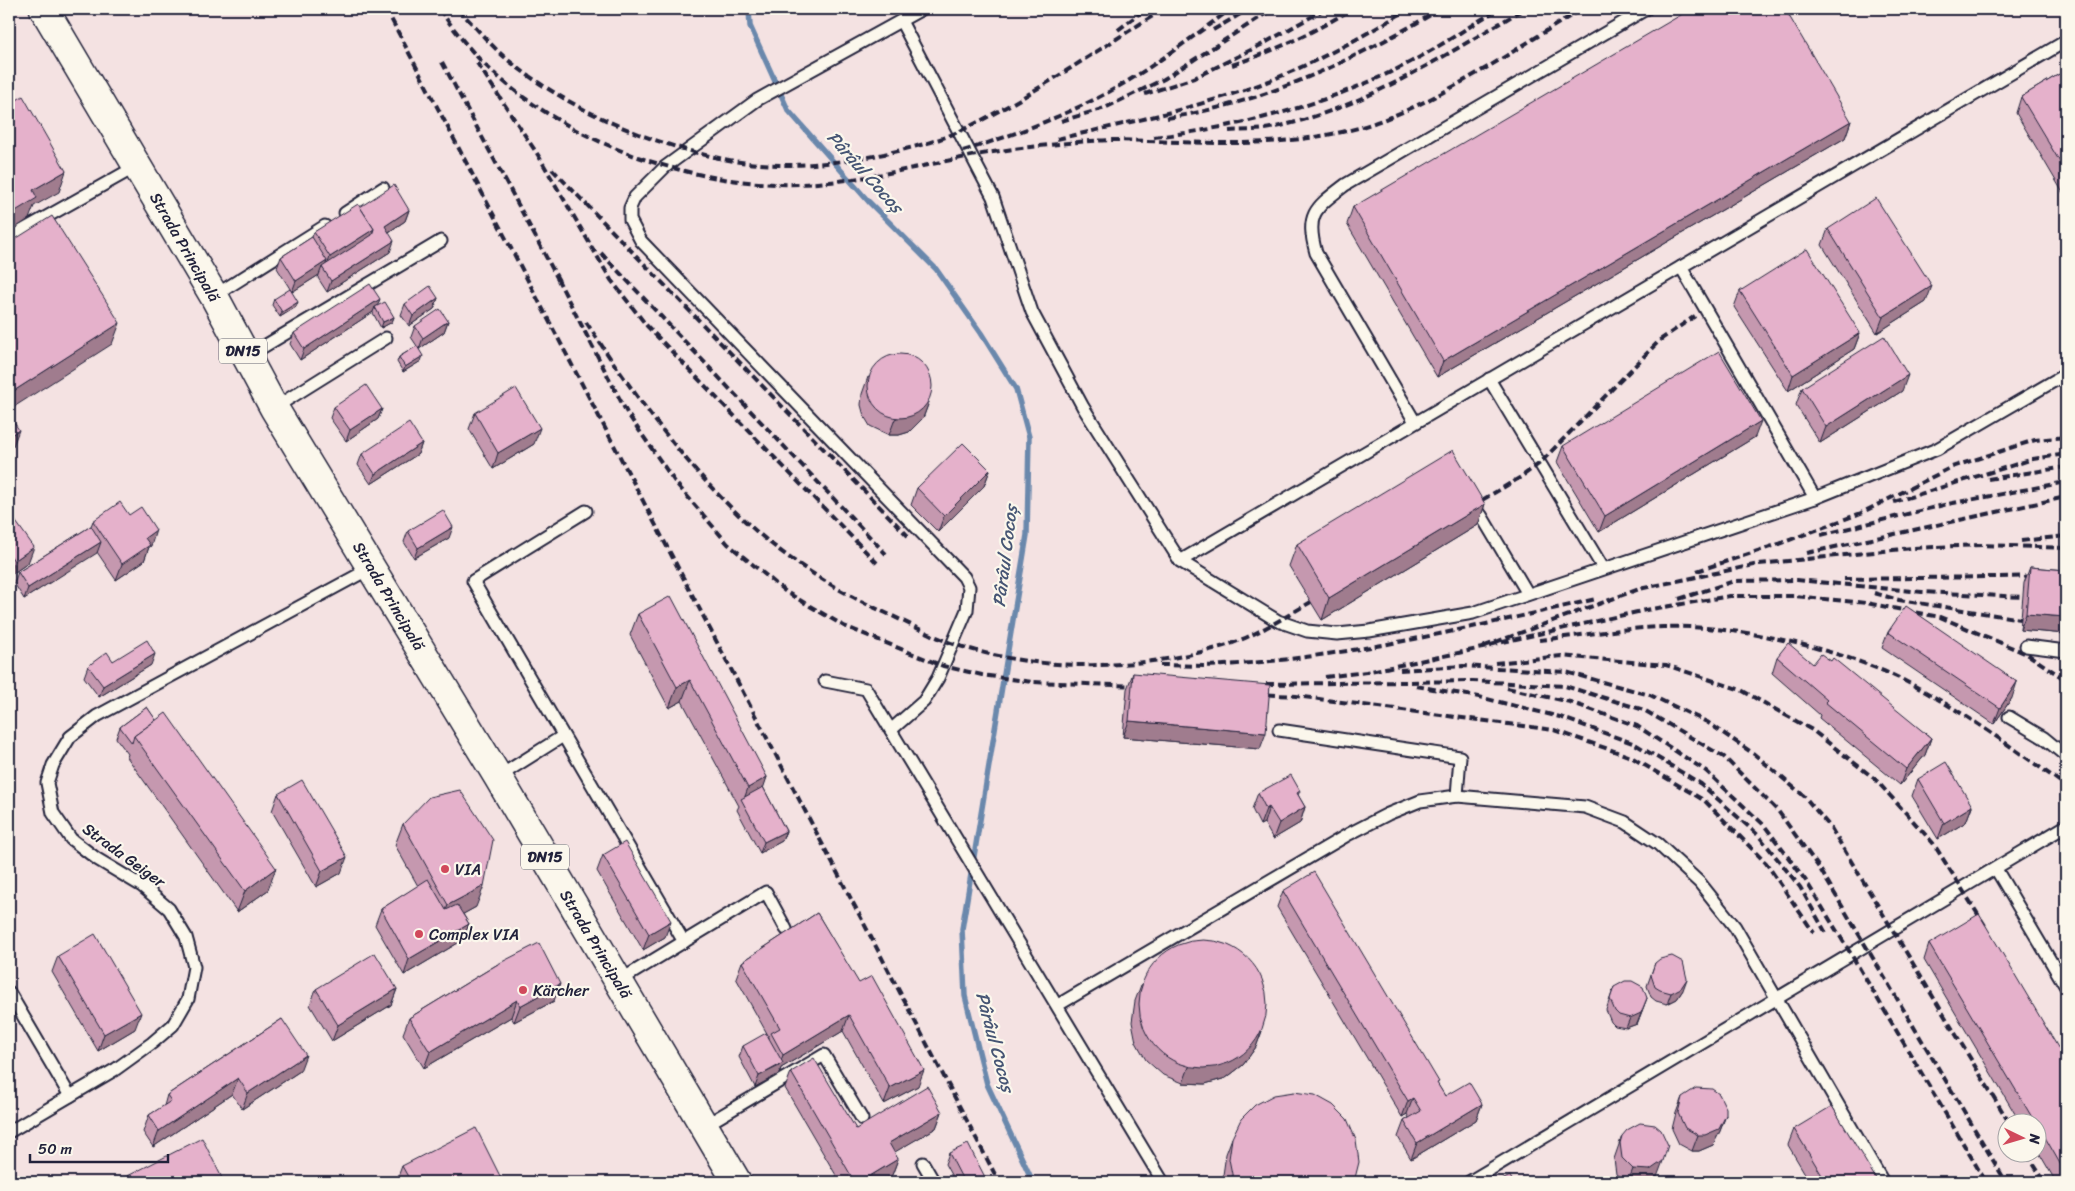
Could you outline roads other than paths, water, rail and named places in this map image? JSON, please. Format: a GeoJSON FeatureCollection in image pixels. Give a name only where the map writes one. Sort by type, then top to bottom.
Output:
{"type":"FeatureCollection","features":[{"type":"Feature","properties":{"kind":"main road","name":"Strada Principală"},"geometry":{"type":"LineString","coordinates":[[44,9],[214,296],[274,408],[498,777],[737,1182]]}},
{"type":"Feature","properties":{"kind":"lane"},"geometry":{"type":"LineString","coordinates":[[890,730],[924,701],[936,684],[967,610],[969,587],[964,577],[641,241],[630,220],[630,208],[635,197],[665,167],[758,100],[922,9]]}},
{"type":"Feature","properties":{"kind":"lane"},"geometry":{"type":"LineString","coordinates":[[1416,422],[1316,253],[1310,232],[1314,213],[1328,198],[1345,185],[1646,9]]}},
{"type":"Feature","properties":{"kind":"lane"},"geometry":{"type":"LineString","coordinates":[[902,21],[993,197],[1032,312],[1083,407],[1180,561],[1278,621],[1307,631],[1337,634],[1473,613],[1816,498],[1937,449],[2066,374]]}},
{"type":"Feature","properties":{"kind":"lane"},"geometry":{"type":"LineString","coordinates":[[1180,561],[2066,41]]}},
{"type":"Feature","properties":{"kind":"lane"},"geometry":{"type":"LineString","coordinates":[[9,238],[137,166]]}},
{"type":"Feature","properties":{"kind":"lane"},"geometry":{"type":"LineString","coordinates":[[214,296],[383,188]]}},
{"type":"Feature","properties":{"kind":"lane"},"geometry":{"type":"LineString","coordinates":[[246,356],[441,241]]}},
{"type":"Feature","properties":{"kind":"lane"},"geometry":{"type":"LineString","coordinates":[[1681,266],[1816,498]]}},
{"type":"Feature","properties":{"kind":"lane"},"geometry":{"type":"LineString","coordinates":[[274,408],[386,338]]}},
{"type":"Feature","properties":{"kind":"lane"},"geometry":{"type":"LineString","coordinates":[[1489,379],[1603,568]]}},
{"type":"Feature","properties":{"kind":"lane"},"geometry":{"type":"LineString","coordinates":[[586,511],[473,580],[684,942]]}},
{"type":"Feature","properties":{"kind":"lane"},"geometry":{"type":"LineString","coordinates":[[1481,515],[1528,594]]}},
{"type":"Feature","properties":{"kind":"lane","name":"Strada Geiger"},"geometry":{"type":"LineString","coordinates":[[9,1132],[116,1069],[173,1025],[188,999],[194,966],[186,937],[169,909],[142,886],[97,859],[71,839],[53,813],[47,783],[53,765],[70,736],[97,716],[371,568]]}},
{"type":"Feature","properties":{"kind":"lane"},"geometry":{"type":"LineString","coordinates":[[2026,646],[2066,651]]}},
{"type":"Feature","properties":{"kind":"lane"},"geometry":{"type":"LineString","coordinates":[[825,681],[866,688],[954,838],[1058,1005],[1163,1182]]}},
{"type":"Feature","properties":{"kind":"lane"},"geometry":{"type":"LineString","coordinates":[[2009,717],[2044,738],[2066,756]]}},
{"type":"Feature","properties":{"kind":"lane"},"geometry":{"type":"LineString","coordinates":[[1279,730],[1460,757],[1457,796]]}},
{"type":"Feature","properties":{"kind":"lane"},"geometry":{"type":"LineString","coordinates":[[498,777],[564,736]]}},
{"type":"Feature","properties":{"kind":"lane"},"geometry":{"type":"LineString","coordinates":[[1058,1005],[1349,834],[1388,814],[1420,801],[1457,796],[1585,807],[1633,828],[1658,844],[1700,883],[1734,927],[1774,999],[1883,1182]]}},
{"type":"Feature","properties":{"kind":"lane"},"geometry":{"type":"LineString","coordinates":[[1469,1182],[2066,826]]}},
{"type":"Feature","properties":{"kind":"lane"},"geometry":{"type":"LineString","coordinates":[[1996,869],[2066,987]]}},
{"type":"Feature","properties":{"kind":"lane"},"geometry":{"type":"LineString","coordinates":[[619,981],[766,892],[786,928]]}},
{"type":"Feature","properties":{"kind":"lane"},"geometry":{"type":"LineString","coordinates":[[9,992],[70,1096]]}},
{"type":"Feature","properties":{"kind":"lane"},"geometry":{"type":"LineString","coordinates":[[704,1126],[824,1055],[862,1119]]}},
{"type":"Feature","properties":{"kind":"lane"},"geometry":{"type":"LineString","coordinates":[[923,1163],[934,1182]]}},
{"type":"Feature","properties":{"kind":"waterway","name":"Pârâul Cocoș"},"geometry":{"type":"LineString","coordinates":[[749,9],[750,26],[788,110],[869,202],[936,269],[981,333],[1016,389],[1029,437],[1027,535],[962,929],[965,996],[987,1084],[1033,1182]]}},
{"type":"Feature","properties":{"kind":"railway"},"geometry":{"type":"LineString","coordinates":[[386,9],[999,1182]]}},
{"type":"Feature","properties":{"kind":"railway"},"geometry":{"type":"LineString","coordinates":[[439,9],[465,43],[487,67],[528,100],[564,124],[646,160],[688,172],[732,180],[775,184],[844,180],[1004,150],[1074,142],[1117,140],[1238,143],[1267,142],[1327,135],[1358,128],[1386,118],[1444,92],[1582,9]]}},
{"type":"Feature","properties":{"kind":"railway"},"geometry":{"type":"LineString","coordinates":[[458,9],[508,60],[558,95],[586,110],[644,136],[704,155],[734,161],[771,165],[828,163],[866,158],[932,142],[951,135],[986,118],[1038,88],[1164,9]]}},
{"type":"Feature","properties":{"kind":"railway"},"geometry":{"type":"LineString","coordinates":[[1118,30],[1145,9]]}},
{"type":"Feature","properties":{"kind":"railway"},"geometry":{"type":"LineString","coordinates":[[963,151],[1067,112],[1118,87],[1152,66],[1231,9]]}},
{"type":"Feature","properties":{"kind":"railway"},"geometry":{"type":"LineString","coordinates":[[1213,30],[1249,9]]}},
{"type":"Feature","properties":{"kind":"railway"},"geometry":{"type":"LineString","coordinates":[[1061,121],[1105,108],[1164,79],[1273,9]]}},
{"type":"Feature","properties":{"kind":"railway"},"geometry":{"type":"LineString","coordinates":[[1145,94],[1194,78],[1263,44],[1325,9]]}},
{"type":"Feature","properties":{"kind":"railway"},"geometry":{"type":"LineString","coordinates":[[1232,65],[1264,54],[1352,9]]}},
{"type":"Feature","properties":{"kind":"railway"},"geometry":{"type":"LineString","coordinates":[[1057,139],[1182,109],[1256,86],[1296,70],[1334,51],[1409,9]]}},
{"type":"Feature","properties":{"kind":"railway"},"geometry":{"type":"LineString","coordinates":[[1167,118],[1240,102],[1309,77],[1343,62],[1441,9]]}},
{"type":"Feature","properties":{"kind":"railway"},"geometry":{"type":"LineString","coordinates":[[1154,137],[1217,128],[1248,121],[1278,114],[1339,94],[1397,69],[1436,48],[1498,9]]}},
{"type":"Feature","properties":{"kind":"railway"},"geometry":{"type":"LineString","coordinates":[[1229,131],[1271,128],[1338,108],[1402,79],[1524,9]]}},
{"type":"Feature","properties":{"kind":"railway"},"geometry":{"type":"LineString","coordinates":[[442,62],[560,283]]}},
{"type":"Feature","properties":{"kind":"railway"},"geometry":{"type":"LineString","coordinates":[[477,63],[538,155],[611,280],[647,326],[877,563]]}},
{"type":"Feature","properties":{"kind":"railway"},"geometry":{"type":"LineString","coordinates":[[552,169],[908,536]]}},
{"type":"Feature","properties":{"kind":"railway"},"geometry":{"type":"LineString","coordinates":[[601,253],[886,554]]}},
{"type":"Feature","properties":{"kind":"railway"},"geometry":{"type":"LineString","coordinates":[[557,278],[627,413],[675,482],[728,544],[786,592],[844,626],[943,666],[982,675],[1032,682],[1141,686]]}},
{"type":"Feature","properties":{"kind":"railway"},"geometry":{"type":"LineString","coordinates":[[1472,506],[1521,477],[1540,463],[1660,340],[1695,316]]}},
{"type":"Feature","properties":{"kind":"railway"},"geometry":{"type":"LineString","coordinates":[[586,322],[659,426],[700,475],[744,520],[776,548],[829,584],[945,641],[1018,660],[1052,664],[1119,664],[1152,661],[1185,656],[1230,644],[1266,628],[1311,602]]}},
{"type":"Feature","properties":{"kind":"railway"},"geometry":{"type":"LineString","coordinates":[[1697,571],[1779,544],[1861,513],[1952,467],[2035,440],[2066,437]]}},
{"type":"Feature","properties":{"kind":"railway"},"geometry":{"type":"LineString","coordinates":[[1894,502],[2033,459],[2066,454]]}},
{"type":"Feature","properties":{"kind":"railway"},"geometry":{"type":"LineString","coordinates":[[1988,479],[2066,467]]}},
{"type":"Feature","properties":{"kind":"railway"},"geometry":{"type":"LineString","coordinates":[[1821,535],[1948,504],[2066,482]]}},
{"type":"Feature","properties":{"kind":"railway"},"geometry":{"type":"LineString","coordinates":[[1807,553],[2066,497]]}},
{"type":"Feature","properties":{"kind":"railway"},"geometry":{"type":"LineString","coordinates":[[2021,541],[2066,536]]}},
{"type":"Feature","properties":{"kind":"railway"},"geometry":{"type":"LineString","coordinates":[[2066,548],[1982,545],[1912,548],[1759,564],[1639,589],[1485,646],[1646,610],[1730,596],[1794,596],[1866,603],[1940,617],[2027,654],[2066,680]]}},
{"type":"Feature","properties":{"kind":"railway"},"geometry":{"type":"LineString","coordinates":[[1844,579],[2066,576]]}},
{"type":"Feature","properties":{"kind":"railway"},"geometry":{"type":"LineString","coordinates":[[1679,599],[1734,581],[1797,580],[1922,592],[2023,597]]}},
{"type":"Feature","properties":{"kind":"railway"},"geometry":{"type":"LineString","coordinates":[[1874,593],[1899,600],[2021,619]]}},
{"type":"Feature","properties":{"kind":"railway"},"geometry":{"type":"LineString","coordinates":[[1160,665],[1216,666],[1271,661],[1365,648],[1412,640],[1596,599]]}},
{"type":"Feature","properties":{"kind":"railway"},"geometry":{"type":"LineString","coordinates":[[1539,640],[1632,629],[1691,627],[1754,634],[1819,649],[1879,669],[1926,692],[1947,704],[2066,786]]}},
{"type":"Feature","properties":{"kind":"railway"},"geometry":{"type":"LineString","coordinates":[[1325,677],[1366,672],[1492,646]]}},
{"type":"Feature","properties":{"kind":"railway"},"geometry":{"type":"LineString","coordinates":[[1495,663],[1561,656],[1666,665],[1741,690],[1812,730],[1875,779],[1933,843],[1986,927]]}},
{"type":"Feature","properties":{"kind":"railway"},"geometry":{"type":"LineString","coordinates":[[1400,670],[1463,666],[1566,672],[1650,695],[1707,722],[1754,754],[1804,796],[1831,828],[2004,1114]]}},
{"type":"Feature","properties":{"kind":"railway"},"geometry":{"type":"LineString","coordinates":[[1266,684],[1473,681],[1565,686],[1644,710],[1724,757],[1778,811],[1820,869],[2006,1182]]}},
{"type":"Feature","properties":{"kind":"railway"},"geometry":{"type":"LineString","coordinates":[[1416,686],[1479,697],[1560,717],[1635,744],[1701,784],[1759,836],[1800,887],[1826,933]]}},
{"type":"Feature","properties":{"kind":"railway"},"geometry":{"type":"LineString","coordinates":[[1507,688],[1570,702],[1637,726],[1706,771],[1764,825],[1806,881],[1986,1182]]}},
{"type":"Feature","properties":{"kind":"railway"},"geometry":{"type":"LineString","coordinates":[[1256,694],[1296,696],[1554,730],[1631,757],[1705,801],[1766,863],[1814,933]]}},
{"type":"Feature","properties":{"kind":"railway"},"geometry":{"type":"LineString","coordinates":[[2033,1164],[2045,1182]]}},
{"type":"Feature","properties":{"kind":"place","name":"VIA"},"geometry":{"type":"Point","coordinates":[445,869]}},
{"type":"Feature","properties":{"kind":"place","name":"Complex VIA"},"geometry":{"type":"Point","coordinates":[419,934]}},
{"type":"Feature","properties":{"kind":"place","name":"Kärcher"},"geometry":{"type":"Point","coordinates":[523,990]}}]}
